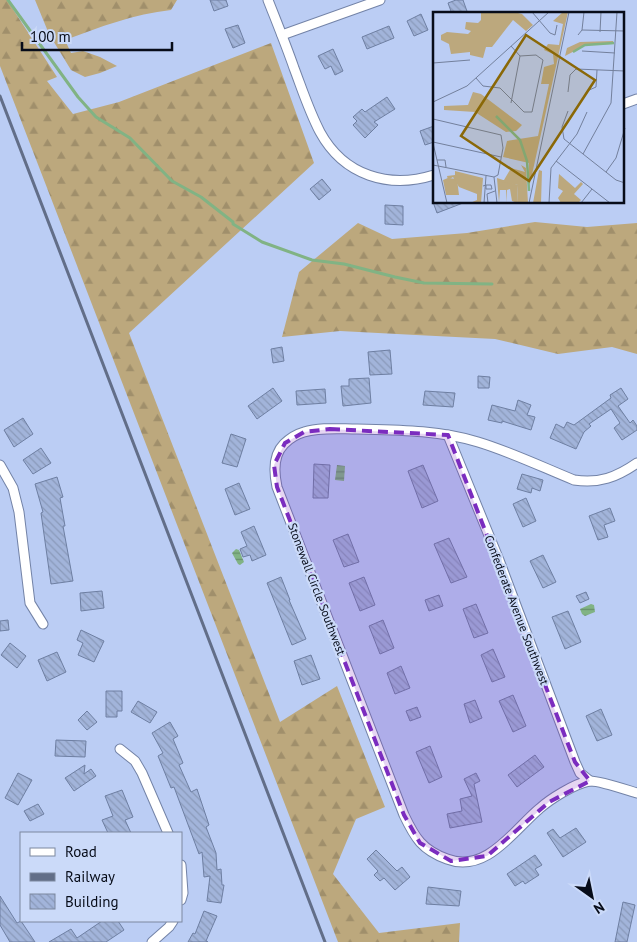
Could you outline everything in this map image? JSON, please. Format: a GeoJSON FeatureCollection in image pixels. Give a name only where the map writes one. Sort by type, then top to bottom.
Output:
{"type":"FeatureCollection","features":[{"type":"Feature","properties":{"kind":"street"},"geometry":{"type":"LineString","coordinates":[[268,0],[308,106],[321,133],[334,152],[361,172],[381,179],[400,182],[433,175]]}},
{"type":"Feature","properties":{"kind":"street"},"geometry":{"type":"LineString","coordinates":[[282,34],[380,0]]}},
{"type":"Feature","properties":{"kind":"street"},"geometry":{"type":"LineString","coordinates":[[624,104],[637,99]]}},
{"type":"Feature","properties":{"kind":"street","name":"Stonewall Circle Southwest"},"geometry":{"type":"LineString","coordinates":[[590,781],[568,790],[549,802],[488,856],[469,861],[451,861],[427,850],[420,843],[404,815],[277,487],[274,465],[280,448],[285,443],[304,432],[330,429],[394,430],[448,435],[478,442],[574,480],[588,482],[615,476],[637,463]]}},
{"type":"Feature","properties":{"kind":"street","name":"Confederate Avenue Southwest"},"geometry":{"type":"LineString","coordinates":[[448,435],[499,560],[575,762],[580,773],[590,781]]}},
{"type":"Feature","properties":{"kind":"street"},"geometry":{"type":"LineString","coordinates":[[0,465],[13,488],[19,512],[30,603],[43,624]]}},
{"type":"Feature","properties":{"kind":"street"},"geometry":{"type":"LineString","coordinates":[[120,749],[135,760],[168,832]]}},
{"type":"Feature","properties":{"kind":"street"},"geometry":{"type":"LineString","coordinates":[[590,781],[637,793]]}},
{"type":"Feature","properties":{"kind":"street"},"geometry":{"type":"LineString","coordinates":[[182,879],[182,896]]}},
{"type":"Feature","properties":{"kind":"street"},"geometry":{"type":"LineString","coordinates":[[152,942],[172,922]]}},
{"type":"Feature","properties":{"kind":"highlighted area"},"geometry":{"type":"Polygon","coordinates":[[[330,429],[448,435],[575,762],[590,781],[549,802],[487,856],[451,861],[420,843],[404,815],[277,487],[274,465],[285,443],[304,432],[330,429]]]}},
{"type":"Feature","properties":{"kind":"green space"},"geometry":{"type":"Polygon","coordinates":[[[0,0],[7,0],[57,77],[47,81],[73,114],[119,102],[271,43],[314,163],[129,333],[280,722],[337,686],[385,807],[356,819],[333,874],[379,933],[460,923],[459,942],[338,942],[0,66],[0,0]]]}},
{"type":"Feature","properties":{"kind":"green space"},"geometry":{"type":"Polygon","coordinates":[[[35,0],[177,0],[171,10],[130,18],[65,40],[71,53],[83,51],[117,66],[85,77],[71,70],[49,34],[35,0]]]}},
{"type":"Feature","properties":{"kind":"green space"},"geometry":{"type":"Polygon","coordinates":[[[535,222],[587,227],[637,223],[637,354],[612,347],[558,354],[495,339],[340,331],[282,337],[299,272],[358,223],[392,239],[467,233],[535,222]]]}},
{"type":"Feature","properties":{"kind":"shaded area"},"geometry":{"type":"Polygon","coordinates":[[[337,465],[345,466],[344,481],[335,480],[337,465]]]}},
{"type":"Feature","properties":{"kind":"shaded area"},"geometry":{"type":"Polygon","coordinates":[[[236,549],[239,550],[244,562],[240,565],[232,553],[236,549]]]}},
{"type":"Feature","properties":{"kind":"shaded area"},"geometry":{"type":"Polygon","coordinates":[[[591,604],[594,605],[595,612],[585,616],[582,614],[580,609],[591,604]]]}},
{"type":"Feature","properties":{"kind":"building"},"geometry":{"type":"Polygon","coordinates":[[[210,0],[226,0],[228,6],[214,11],[210,0]]]}},
{"type":"Feature","properties":{"kind":"building"},"geometry":{"type":"Polygon","coordinates":[[[463,0],[467,12],[451,12],[448,3],[463,0]]]}},
{"type":"Feature","properties":{"kind":"building"},"geometry":{"type":"Polygon","coordinates":[[[421,14],[428,30],[414,36],[407,21],[421,14]]]}},
{"type":"Feature","properties":{"kind":"building"},"geometry":{"type":"Polygon","coordinates":[[[238,25],[245,43],[233,48],[225,29],[238,25]]]}},
{"type":"Feature","properties":{"kind":"building"},"geometry":{"type":"Polygon","coordinates":[[[389,26],[394,38],[367,49],[362,37],[389,26]]]}},
{"type":"Feature","properties":{"kind":"building"},"geometry":{"type":"Polygon","coordinates":[[[333,49],[343,71],[335,75],[331,66],[325,69],[318,56],[333,49]]]}},
{"type":"Feature","properties":{"kind":"building"},"geometry":{"type":"Polygon","coordinates":[[[387,97],[395,109],[374,122],[378,125],[365,138],[353,125],[357,121],[353,117],[362,109],[365,112],[387,97]]]}},
{"type":"Feature","properties":{"kind":"building"},"geometry":{"type":"Polygon","coordinates":[[[433,126],[433,142],[425,145],[420,131],[433,126]]]}},
{"type":"Feature","properties":{"kind":"building"},"geometry":{"type":"Polygon","coordinates":[[[322,179],[331,190],[319,200],[310,189],[322,179]]]}},
{"type":"Feature","properties":{"kind":"building"},"geometry":{"type":"Polygon","coordinates":[[[434,204],[460,204],[437,213],[434,204]]]}},
{"type":"Feature","properties":{"kind":"building"},"geometry":{"type":"Polygon","coordinates":[[[385,205],[403,206],[403,225],[385,224],[385,205]]]}},
{"type":"Feature","properties":{"kind":"building"},"geometry":{"type":"Polygon","coordinates":[[[282,347],[284,361],[273,363],[271,349],[282,347]]]}},
{"type":"Feature","properties":{"kind":"building"},"geometry":{"type":"Polygon","coordinates":[[[390,350],[392,374],[370,375],[368,352],[390,350]]]}},
{"type":"Feature","properties":{"kind":"building"},"geometry":{"type":"Polygon","coordinates":[[[478,376],[490,377],[489,388],[478,388],[478,376]]]}},
{"type":"Feature","properties":{"kind":"building"},"geometry":{"type":"Polygon","coordinates":[[[369,378],[371,403],[343,406],[341,386],[349,386],[349,379],[369,378]]]}},
{"type":"Feature","properties":{"kind":"building"},"geometry":{"type":"Polygon","coordinates":[[[273,388],[282,401],[257,419],[248,406],[273,388]]]}},
{"type":"Feature","properties":{"kind":"building"},"geometry":{"type":"Polygon","coordinates":[[[621,388],[628,399],[618,406],[630,423],[633,420],[637,430],[622,440],[614,428],[620,423],[611,409],[589,424],[591,426],[584,432],[576,449],[550,438],[556,424],[564,428],[567,422],[574,425],[611,398],[610,395],[621,388]]]}},
{"type":"Feature","properties":{"kind":"building"},"geometry":{"type":"Polygon","coordinates":[[[325,389],[326,403],[297,405],[296,391],[325,389]]]}},
{"type":"Feature","properties":{"kind":"building"},"geometry":{"type":"Polygon","coordinates":[[[425,391],[455,393],[453,407],[423,405],[425,391]]]}},
{"type":"Feature","properties":{"kind":"building"},"geometry":{"type":"Polygon","coordinates":[[[518,400],[531,405],[527,415],[535,417],[531,430],[502,421],[502,423],[488,420],[492,405],[515,411],[518,400]]]}},
{"type":"Feature","properties":{"kind":"building"},"geometry":{"type":"Polygon","coordinates":[[[23,418],[33,434],[14,447],[4,430],[23,418]]]}},
{"type":"Feature","properties":{"kind":"building"},"geometry":{"type":"Polygon","coordinates":[[[231,434],[246,439],[237,467],[222,463],[231,434]]]}},
{"type":"Feature","properties":{"kind":"building"},"geometry":{"type":"Polygon","coordinates":[[[41,448],[51,463],[33,474],[23,460],[41,448]]]}},
{"type":"Feature","properties":{"kind":"building"},"geometry":{"type":"Polygon","coordinates":[[[314,464],[330,465],[328,498],[313,498],[314,464]]]}},
{"type":"Feature","properties":{"kind":"building"},"geometry":{"type":"Polygon","coordinates":[[[423,465],[438,501],[422,508],[408,471],[423,465]]]}},
{"type":"Feature","properties":{"kind":"building"},"geometry":{"type":"Polygon","coordinates":[[[522,474],[543,480],[540,491],[532,488],[531,493],[517,489],[522,474]]]}},
{"type":"Feature","properties":{"kind":"building"},"geometry":{"type":"Polygon","coordinates":[[[57,477],[63,497],[60,498],[65,526],[63,526],[73,581],[51,584],[41,513],[43,512],[35,484],[57,477]]]}},
{"type":"Feature","properties":{"kind":"building"},"geometry":{"type":"Polygon","coordinates":[[[239,483],[250,509],[235,515],[225,489],[239,483]]]}},
{"type":"Feature","properties":{"kind":"building"},"geometry":{"type":"Polygon","coordinates":[[[526,498],[536,521],[523,527],[513,504],[526,498]]]}},
{"type":"Feature","properties":{"kind":"building"},"geometry":{"type":"Polygon","coordinates":[[[610,508],[615,521],[604,525],[608,537],[598,540],[589,516],[610,508]]]}},
{"type":"Feature","properties":{"kind":"building"},"geometry":{"type":"Polygon","coordinates":[[[254,526],[266,555],[252,561],[250,555],[243,557],[240,549],[247,546],[241,532],[254,526]]]}},
{"type":"Feature","properties":{"kind":"building"},"geometry":{"type":"Polygon","coordinates":[[[348,534],[359,562],[344,567],[333,540],[348,534]]]}},
{"type":"Feature","properties":{"kind":"building"},"geometry":{"type":"Polygon","coordinates":[[[449,538],[467,577],[451,583],[434,544],[449,538]]]}},
{"type":"Feature","properties":{"kind":"building"},"geometry":{"type":"Polygon","coordinates":[[[543,555],[556,582],[543,588],[530,561],[543,555]]]}},
{"type":"Feature","properties":{"kind":"building"},"geometry":{"type":"Polygon","coordinates":[[[281,577],[306,639],[292,645],[267,583],[281,577]]]}},
{"type":"Feature","properties":{"kind":"building"},"geometry":{"type":"Polygon","coordinates":[[[364,577],[375,605],[360,611],[349,583],[364,577]]]}},
{"type":"Feature","properties":{"kind":"building"},"geometry":{"type":"Polygon","coordinates":[[[102,591],[104,608],[81,611],[80,593],[102,591]]]}},
{"type":"Feature","properties":{"kind":"building"},"geometry":{"type":"Polygon","coordinates":[[[586,592],[589,599],[580,603],[576,596],[586,592]]]}},
{"type":"Feature","properties":{"kind":"building"},"geometry":{"type":"Polygon","coordinates":[[[439,595],[443,606],[429,611],[425,600],[439,595]]]}},
{"type":"Feature","properties":{"kind":"building"},"geometry":{"type":"Polygon","coordinates":[[[476,604],[488,633],[474,638],[463,609],[476,604]]]}},
{"type":"Feature","properties":{"kind":"building"},"geometry":{"type":"Polygon","coordinates":[[[568,611],[581,642],[565,649],[552,617],[568,611]]]}},
{"type":"Feature","properties":{"kind":"building"},"geometry":{"type":"Polygon","coordinates":[[[8,620],[9,630],[0,631],[0,621],[8,620]]]}},
{"type":"Feature","properties":{"kind":"building"},"geometry":{"type":"Polygon","coordinates":[[[383,620],[394,648],[380,654],[369,626],[383,620]]]}},
{"type":"Feature","properties":{"kind":"building"},"geometry":{"type":"Polygon","coordinates":[[[81,630],[104,641],[94,662],[78,655],[83,643],[77,640],[81,630]]]}},
{"type":"Feature","properties":{"kind":"building"},"geometry":{"type":"Polygon","coordinates":[[[10,643],[26,656],[17,668],[1,655],[10,643]]]}},
{"type":"Feature","properties":{"kind":"building"},"geometry":{"type":"Polygon","coordinates":[[[493,649],[505,677],[492,682],[481,655],[493,649]]]}},
{"type":"Feature","properties":{"kind":"building"},"geometry":{"type":"Polygon","coordinates":[[[57,652],[66,672],[47,681],[38,660],[57,652]]]}},
{"type":"Feature","properties":{"kind":"building"},"geometry":{"type":"Polygon","coordinates":[[[311,655],[320,679],[302,685],[294,661],[311,655]]]}},
{"type":"Feature","properties":{"kind":"building"},"geometry":{"type":"Polygon","coordinates":[[[401,666],[410,688],[395,694],[387,673],[401,666]]]}},
{"type":"Feature","properties":{"kind":"building"},"geometry":{"type":"Polygon","coordinates":[[[106,691],[122,691],[122,711],[117,711],[117,717],[106,717],[106,691]]]}},
{"type":"Feature","properties":{"kind":"building"},"geometry":{"type":"Polygon","coordinates":[[[513,695],[526,726],[513,732],[499,701],[513,695]]]}},
{"type":"Feature","properties":{"kind":"building"},"geometry":{"type":"Polygon","coordinates":[[[475,700],[482,718],[470,723],[464,704],[475,700]]]}},
{"type":"Feature","properties":{"kind":"building"},"geometry":{"type":"Polygon","coordinates":[[[138,701],[157,712],[150,723],[131,712],[138,701]]]}},
{"type":"Feature","properties":{"kind":"building"},"geometry":{"type":"Polygon","coordinates":[[[417,707],[421,717],[410,721],[406,711],[417,707]]]}},
{"type":"Feature","properties":{"kind":"building"},"geometry":{"type":"Polygon","coordinates":[[[601,709],[612,735],[597,741],[586,716],[601,709]]]}},
{"type":"Feature","properties":{"kind":"building"},"geometry":{"type":"Polygon","coordinates":[[[87,711],[97,722],[87,730],[78,720],[87,711]]]}},
{"type":"Feature","properties":{"kind":"building"},"geometry":{"type":"Polygon","coordinates":[[[170,722],[178,736],[173,739],[183,763],[179,765],[191,792],[197,789],[209,825],[206,827],[216,853],[217,870],[221,869],[222,885],[224,885],[221,903],[207,901],[210,876],[204,877],[202,852],[199,854],[174,787],[171,788],[158,756],[163,753],[152,733],[170,722]]]}},
{"type":"Feature","properties":{"kind":"building"},"geometry":{"type":"Polygon","coordinates":[[[56,740],[86,741],[85,757],[55,756],[56,740]]]}},
{"type":"Feature","properties":{"kind":"building"},"geometry":{"type":"Polygon","coordinates":[[[430,746],[442,777],[429,783],[416,752],[430,746]]]}},
{"type":"Feature","properties":{"kind":"building"},"geometry":{"type":"Polygon","coordinates":[[[535,755],[544,767],[517,787],[508,775],[535,755]]]}},
{"type":"Feature","properties":{"kind":"building"},"geometry":{"type":"Polygon","coordinates":[[[85,765],[84,774],[91,769],[96,776],[74,791],[65,778],[85,765]]]}},
{"type":"Feature","properties":{"kind":"building"},"geometry":{"type":"Polygon","coordinates":[[[18,773],[32,780],[18,805],[5,798],[18,773]]]}},
{"type":"Feature","properties":{"kind":"building"},"geometry":{"type":"Polygon","coordinates":[[[476,773],[480,781],[474,784],[482,822],[450,828],[447,814],[462,811],[460,799],[472,796],[464,779],[476,773]]]}},
{"type":"Feature","properties":{"kind":"building"},"geometry":{"type":"Polygon","coordinates":[[[122,790],[133,817],[125,820],[131,832],[108,832],[102,820],[113,816],[105,796],[122,790]]]}},
{"type":"Feature","properties":{"kind":"building"},"geometry":{"type":"Polygon","coordinates":[[[38,804],[44,814],[30,821],[24,811],[38,804]]]}},
{"type":"Feature","properties":{"kind":"building"},"geometry":{"type":"Polygon","coordinates":[[[576,828],[586,842],[563,857],[547,833],[553,829],[560,838],[576,828]]]}},
{"type":"Feature","properties":{"kind":"building"},"geometry":{"type":"Polygon","coordinates":[[[376,850],[397,871],[402,867],[410,877],[395,890],[384,878],[380,881],[374,875],[378,871],[367,859],[376,850]]]}},
{"type":"Feature","properties":{"kind":"building"},"geometry":{"type":"Polygon","coordinates":[[[535,855],[542,865],[535,869],[539,875],[525,884],[523,881],[515,886],[507,874],[535,855]]]}},
{"type":"Feature","properties":{"kind":"building"},"geometry":{"type":"Polygon","coordinates":[[[428,887],[461,891],[459,906],[426,904],[428,887]]]}},
{"type":"Feature","properties":{"kind":"building"},"geometry":{"type":"Polygon","coordinates":[[[0,896],[17,923],[22,922],[35,942],[10,942],[0,925],[0,896]]]}},
{"type":"Feature","properties":{"kind":"building"},"geometry":{"type":"Polygon","coordinates":[[[623,902],[635,905],[627,942],[615,942],[623,902]]]}},
{"type":"Feature","properties":{"kind":"building"},"geometry":{"type":"Polygon","coordinates":[[[204,911],[217,916],[206,941],[208,942],[188,942],[193,933],[195,934],[204,911]]]}},
{"type":"Feature","properties":{"kind":"building"},"geometry":{"type":"Polygon","coordinates":[[[101,922],[119,922],[124,930],[106,942],[49,942],[71,929],[77,938],[101,922]]]}},
{"type":"Feature","properties":{"kind":"waterway"},"geometry":{"type":"LineString","coordinates":[[8,0],[78,97],[96,117],[130,138],[172,181],[201,197],[233,222],[233,224],[262,242],[312,260],[344,264],[424,283],[492,284]]}},
{"type":"Feature","properties":{"kind":"railway"},"geometry":{"type":"LineString","coordinates":[[0,96],[325,942]]}}]}
